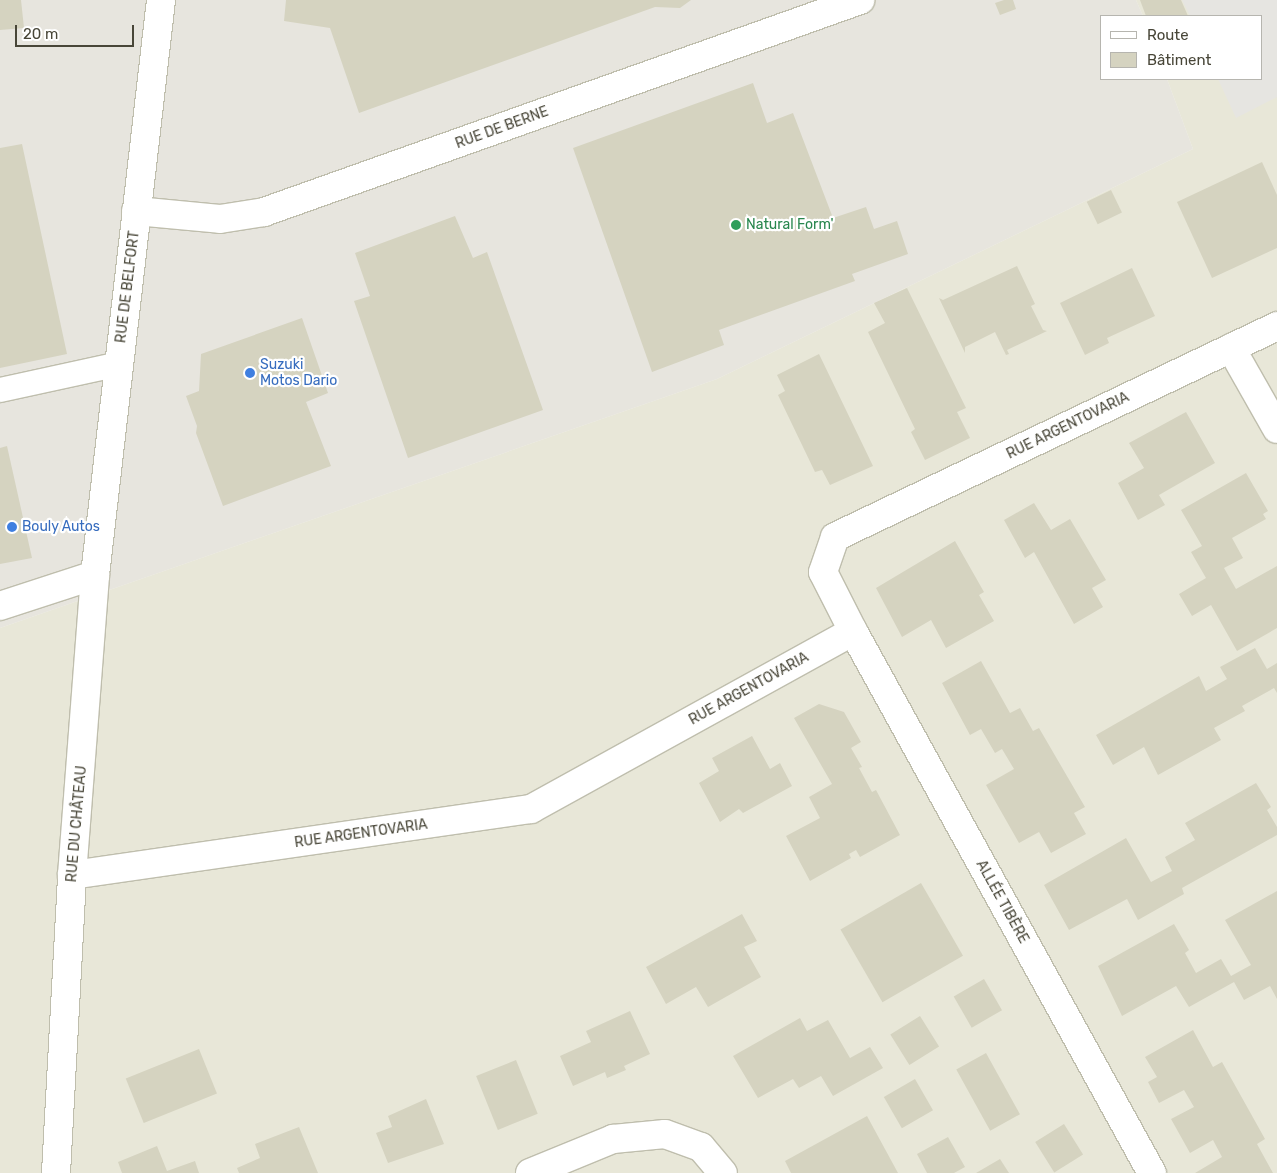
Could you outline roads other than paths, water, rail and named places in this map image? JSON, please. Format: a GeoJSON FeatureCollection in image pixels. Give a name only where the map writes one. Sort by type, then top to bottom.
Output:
{"type":"FeatureCollection","features":[{"type":"Feature","properties":{"kind":"street","name":"RUE DE BELFORT"},"geometry":{"type":"LineString","coordinates":[[96,575],[161,0]]}},
{"type":"Feature","properties":{"kind":"street","name":"RUE DE BERNE"},"geometry":{"type":"LineString","coordinates":[[136,211],[220,218],[264,212],[860,0]]}},
{"type":"Feature","properties":{"kind":"street","name":"RUE ARGENTOVARIA"},"geometry":{"type":"LineString","coordinates":[[72,876],[531,809],[853,631],[823,572],[835,537],[1277,326]]}},
{"type":"Feature","properties":{"kind":"street"},"geometry":{"type":"LineString","coordinates":[[1231,348],[1277,429]]}},
{"type":"Feature","properties":{"kind":"street"},"geometry":{"type":"LineString","coordinates":[[0,606],[96,575]]}},
{"type":"Feature","properties":{"kind":"street","name":"RUE DU CHÂTEAU"},"geometry":{"type":"LineString","coordinates":[[56,1173],[72,876],[96,575]]}},
{"type":"Feature","properties":{"kind":"street","name":"ALLÉE TIBÈRE"},"geometry":{"type":"LineString","coordinates":[[853,631],[1152,1173]]}},
{"type":"Feature","properties":{"kind":"street"},"geometry":{"type":"LineString","coordinates":[[530,1173],[613,1139],[665,1134],[701,1147],[723,1173]]}},
{"type":"Feature","properties":{"kind":"lane"},"geometry":{"type":"LineString","coordinates":[[0,390],[119,364]]}},
{"type":"Feature","properties":{"kind":"place","name":"Natural Form'"},"geometry":{"type":"Point","coordinates":[736,225]}},
{"type":"Feature","properties":{"kind":"place","name":"Suzuki Motos Dario"},"geometry":{"type":"Point","coordinates":[250,373]}},
{"type":"Feature","properties":{"kind":"place","name":"Bouly Autos"},"geometry":{"type":"Point","coordinates":[12,527]}}]}
